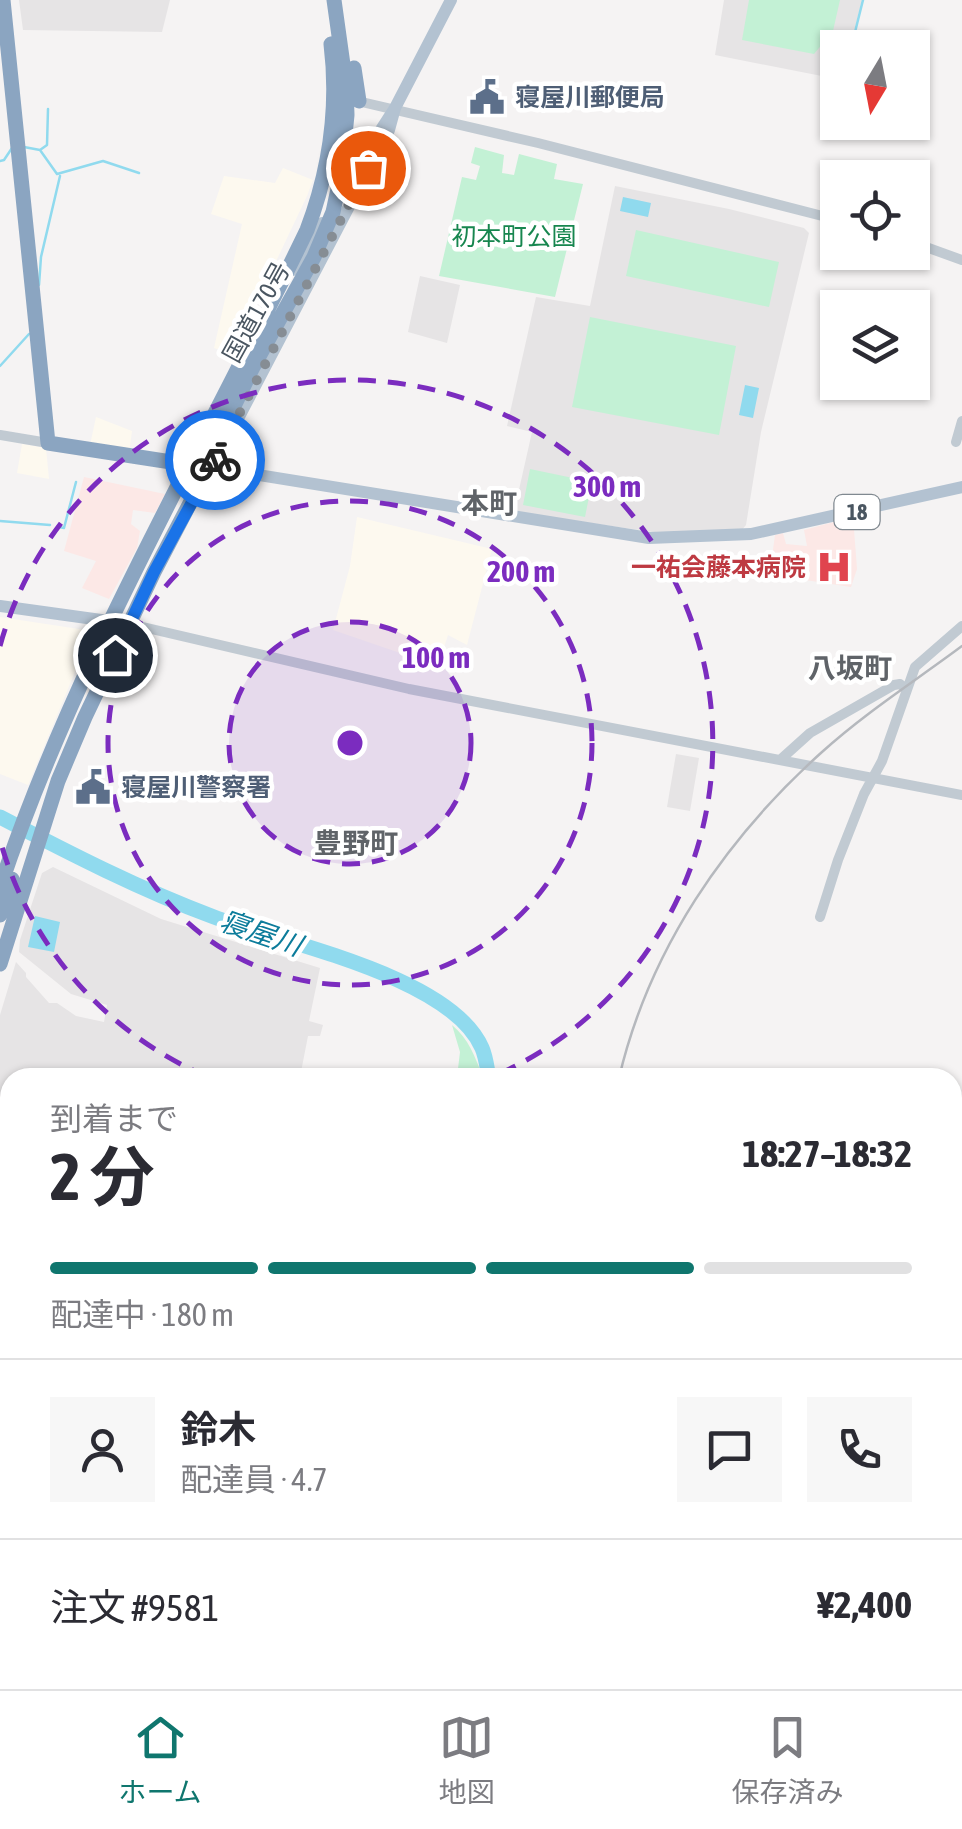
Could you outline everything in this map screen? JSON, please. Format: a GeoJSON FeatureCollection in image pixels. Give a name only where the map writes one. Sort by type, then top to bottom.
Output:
{"type":"FeatureCollection","features":[{"type":"Feature","properties":{"kind":"highway"},"geometry":{"type":"LineString","coordinates":[[3,0],[48,443],[210,468]]}},
{"type":"Feature","properties":{"kind":"highway","name":"国道170号"},"geometry":{"type":"LineString","coordinates":[[0,964],[34,819],[32,798],[109,622],[275,297],[321,194],[331,153],[334,96],[326,0]]}},
{"type":"Feature","properties":{"kind":"highway","name":"国道170号"},"geometry":{"type":"LineString","coordinates":[[0,915],[34,819],[58,781],[130,624],[210,468],[223,430],[314,257],[333,212],[341,175],[346,86],[334,0]]}},
{"type":"Feature","properties":{"kind":"highway"},"geometry":{"type":"LineString","coordinates":[[344,0],[359,101]]}},
{"type":"Feature","properties":{"kind":"highway","name":"国道170号"},"geometry":{"type":"LineString","coordinates":[[0,886],[25,845]]}},
{"type":"Feature","properties":{"kind":"main road"},"geometry":{"type":"LineString","coordinates":[[275,297],[395,108],[451,0]]}},
{"type":"Feature","properties":{"kind":"main road"},"geometry":{"type":"LineString","coordinates":[[210,468],[389,130],[395,108]]}},
{"type":"Feature","properties":{"kind":"main road","name":"18"},"geometry":{"type":"LineString","coordinates":[[210,468],[649,538],[751,534],[962,487]]}},
{"type":"Feature","properties":{"kind":"main road"},"geometry":{"type":"LineString","coordinates":[[0,606],[130,624]]}},
{"type":"Feature","properties":{"kind":"street"},"geometry":{"type":"LineString","coordinates":[[334,96],[820,215]]}},
{"type":"Feature","properties":{"kind":"street"},"geometry":{"type":"LineString","coordinates":[[930,248],[962,260]]}},
{"type":"Feature","properties":{"kind":"street"},"geometry":{"type":"LineString","coordinates":[[956,442],[962,421]]}},
{"type":"Feature","properties":{"kind":"street"},"geometry":{"type":"LineString","coordinates":[[0,434],[48,443]]}},
{"type":"Feature","properties":{"kind":"street"},"geometry":{"type":"LineString","coordinates":[[130,624],[409,689],[962,795]]}},
{"type":"Feature","properties":{"kind":"street"},"geometry":{"type":"LineString","coordinates":[[820,917],[838,860],[920,660],[962,626]]}},
{"type":"Feature","properties":{"kind":"street"},"geometry":{"type":"LineString","coordinates":[[780,760],[810,733],[894,685],[906,689]]}},
{"type":"Feature","properties":{"kind":"shaded area"},"geometry":{"type":"Polygon","coordinates":[[[19,0],[170,0],[162,32],[23,30],[19,0]]]}},
{"type":"Feature","properties":{"kind":"shaded area"},"geometry":{"type":"Polygon","coordinates":[[[724,0],[862,0],[854,30],[820,30],[820,76],[715,55],[724,0]]]}},
{"type":"Feature","properties":{"kind":"shaded area"},"geometry":{"type":"Polygon","coordinates":[[[283,168],[313,180],[232,354],[214,348],[242,224],[211,214],[224,176],[275,183],[283,168]]]}},
{"type":"Feature","properties":{"kind":"shaded area"},"geometry":{"type":"Polygon","coordinates":[[[615,186],[729,209],[804,228],[809,233],[761,432],[746,525],[741,531],[653,532],[514,512],[532,432],[507,426],[536,297],[590,306],[615,186]]]}},
{"type":"Feature","properties":{"kind":"shaded area"},"geometry":{"type":"Polygon","coordinates":[[[420,276],[460,285],[447,343],[408,332],[420,276]]]}},
{"type":"Feature","properties":{"kind":"shaded area"},"geometry":{"type":"Polygon","coordinates":[[[96,417],[132,431],[129,453],[90,445],[96,417]]]}},
{"type":"Feature","properties":{"kind":"shaded area"},"geometry":{"type":"Polygon","coordinates":[[[22,444],[46,448],[49,479],[17,473],[22,444]]]}},
{"type":"Feature","properties":{"kind":"shaded area"},"geometry":{"type":"Polygon","coordinates":[[[84,477],[165,494],[155,513],[133,510],[131,524],[140,531],[137,548],[109,599],[82,588],[96,561],[64,551],[84,477]]]}},
{"type":"Feature","properties":{"kind":"shaded area"},"geometry":{"type":"Polygon","coordinates":[[[357,517],[492,549],[467,645],[448,635],[438,666],[333,630],[350,566],[357,517]]]}},
{"type":"Feature","properties":{"kind":"shaded area"},"geometry":{"type":"Polygon","coordinates":[[[845,519],[847,529],[854,529],[857,569],[851,587],[773,575],[770,571],[775,535],[783,533],[786,544],[807,546],[804,530],[845,519]]]}},
{"type":"Feature","properties":{"kind":"shaded area"},"geometry":{"type":"Polygon","coordinates":[[[0,617],[92,631],[28,785],[0,774],[0,617]]]}},
{"type":"Feature","properties":{"kind":"shaded area"},"geometry":{"type":"Polygon","coordinates":[[[676,754],[699,758],[690,811],[667,807],[676,754]]]}},
{"type":"Feature","properties":{"kind":"shaded area"},"geometry":{"type":"Polygon","coordinates":[[[53,867],[161,919],[320,968],[309,1021],[323,1025],[320,1036],[308,1036],[302,1068],[0,1068],[0,1015],[16,962],[49,1003],[57,1003],[76,1016],[104,1022],[107,1005],[71,994],[19,952],[42,873],[53,867]]]}},
{"type":"Feature","properties":{"kind":"green space"},"geometry":{"type":"Polygon","coordinates":[[[749,0],[840,0],[833,30],[820,30],[820,47],[814,54],[742,40],[749,0]]]}},
{"type":"Feature","properties":{"kind":"green space","name":"初本町公園"},"geometry":{"type":"Polygon","coordinates":[[[475,147],[504,155],[502,173],[514,175],[519,154],[557,164],[554,179],[583,184],[555,297],[439,276],[462,177],[476,180],[480,166],[471,163],[475,147]]]}},
{"type":"Feature","properties":{"kind":"green space"},"geometry":{"type":"Polygon","coordinates":[[[636,230],[779,262],[769,307],[626,276],[636,230]]]}},
{"type":"Feature","properties":{"kind":"green space"},"geometry":{"type":"Polygon","coordinates":[[[590,317],[736,346],[719,435],[572,407],[590,317]]]}},
{"type":"Feature","properties":{"kind":"green space"},"geometry":{"type":"Polygon","coordinates":[[[530,469],[592,482],[585,517],[523,505],[530,469]]]}},
{"type":"Feature","properties":{"kind":"green space"},"geometry":{"type":"Polygon","coordinates":[[[452,1025],[467,1042],[479,1068],[458,1068],[460,1052],[452,1025]]]}},
{"type":"Feature","properties":{"kind":"water"},"geometry":{"type":"Polygon","coordinates":[[[623,197],[651,203],[648,217],[620,211],[623,197]]]}},
{"type":"Feature","properties":{"kind":"water"},"geometry":{"type":"Polygon","coordinates":[[[745,385],[759,388],[753,418],[739,415],[745,385]]]}},
{"type":"Feature","properties":{"kind":"water"},"geometry":{"type":"Polygon","coordinates":[[[35,916],[60,922],[54,952],[28,947],[35,916]]]}},
{"type":"Feature","properties":{"kind":"waterway"},"geometry":{"type":"LineString","coordinates":[[856,30],[863,0]]}},
{"type":"Feature","properties":{"kind":"waterway"},"geometry":{"type":"LineString","coordinates":[[40,150],[47,145],[48,109]]}},
{"type":"Feature","properties":{"kind":"waterway"},"geometry":{"type":"LineString","coordinates":[[24,147],[40,150],[57,174],[103,161],[139,173]]}},
{"type":"Feature","properties":{"kind":"waterway"},"geometry":{"type":"LineString","coordinates":[[0,161],[12,148]]}},
{"type":"Feature","properties":{"kind":"waterway"},"geometry":{"type":"LineString","coordinates":[[39,285],[41,257],[60,176]]}},
{"type":"Feature","properties":{"kind":"waterway"},"geometry":{"type":"LineString","coordinates":[[0,366],[29,334]]}},
{"type":"Feature","properties":{"kind":"waterway"},"geometry":{"type":"LineString","coordinates":[[59,527],[64,528],[76,482]]}},
{"type":"Feature","properties":{"kind":"waterway"},"geometry":{"type":"LineString","coordinates":[[0,521],[50,525]]}},
{"type":"Feature","properties":{"kind":"waterway","name":"寝屋川"},"geometry":{"type":"LineString","coordinates":[[0,817],[187,906],[402,982],[437,1001],[464,1023],[482,1048],[487,1068]]}},
{"type":"Feature","properties":{"kind":"railway"},"geometry":{"type":"LineString","coordinates":[[622,1068],[650,985],[695,900],[723,860],[822,752],[962,646]]}},
{"type":"Feature","properties":{"kind":"way so far"},"geometry":{"type":"LineString","coordinates":[[215,460],[368,168]]}},
{"type":"Feature","properties":{"kind":"place","name":"寝屋川郵便局"},"geometry":{"type":"Point","coordinates":[487,97]}},
{"type":"Feature","properties":{"kind":"place","name":"一祐会藤本病院"},"geometry":{"type":"Point","coordinates":[834,567]}},
{"type":"Feature","properties":{"kind":"place","name":"寝屋川警察署"},"geometry":{"type":"Point","coordinates":[93,787]}},
{"type":"Feature","properties":{"kind":"district","name":"本町"},"geometry":{"type":"Point","coordinates":[489,503]}},
{"type":"Feature","properties":{"kind":"district","name":"八坂町"},"geometry":{"type":"Point","coordinates":[850,668]}},
{"type":"Feature","properties":{"kind":"district","name":"豊野町"},"geometry":{"type":"Point","coordinates":[356,843]}},
{"type":"Feature","properties":{"kind":"route"},"geometry":{"type":"LineString","coordinates":[[115,655],[154,572],[215,460]]}}]}
